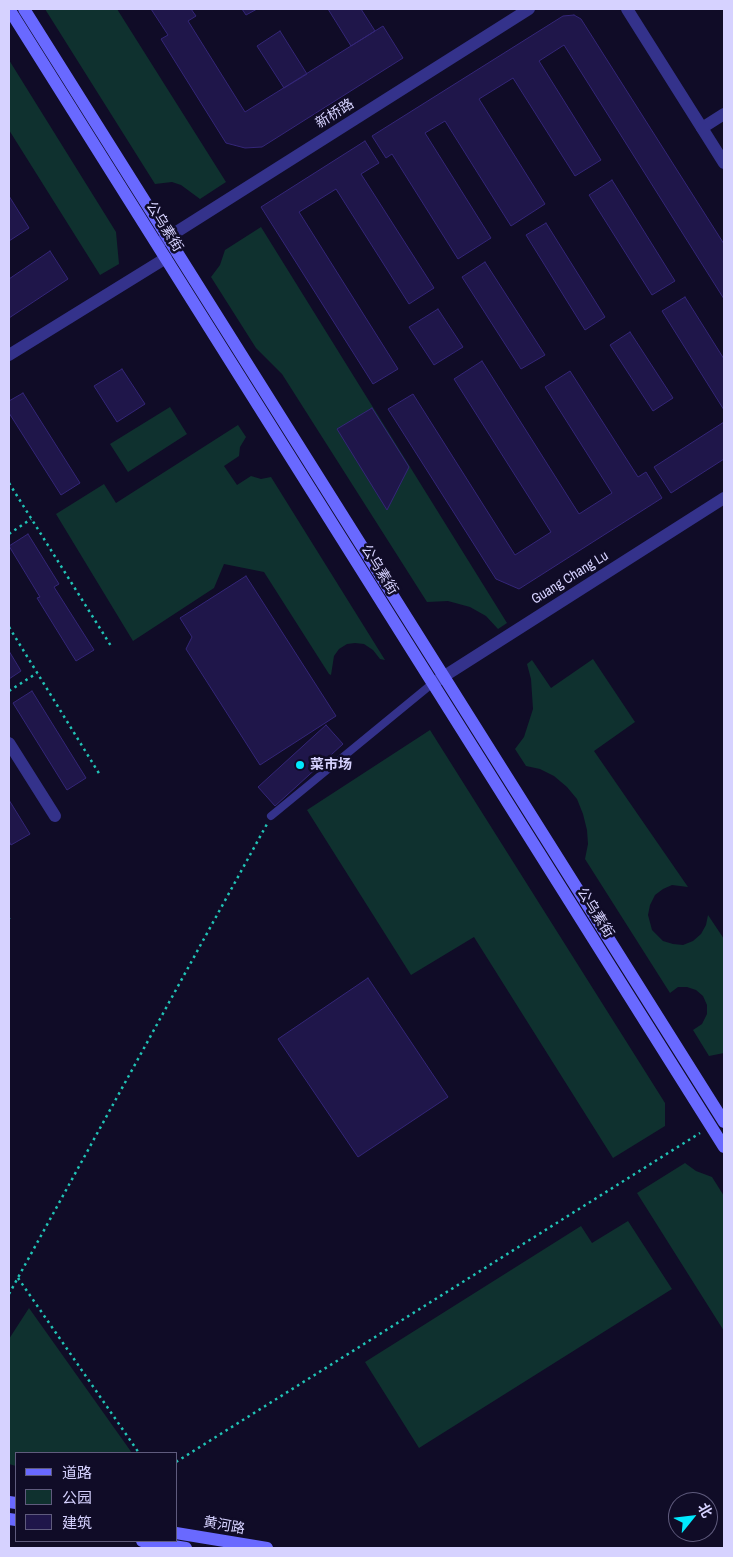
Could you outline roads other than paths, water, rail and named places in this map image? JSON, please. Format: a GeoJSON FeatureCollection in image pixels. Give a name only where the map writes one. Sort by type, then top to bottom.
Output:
{"type":"FeatureCollection","features":[{"type":"Feature","properties":{"kind":"main road","name":"公乌素街"},"geometry":{"type":"LineString","coordinates":[[9,9],[162,241],[438,680],[724,1147]]}},
{"type":"Feature","properties":{"kind":"main road","name":"公乌素街"},"geometry":{"type":"LineString","coordinates":[[24,9],[162,241],[166,258],[724,1119]]}},
{"type":"Feature","properties":{"kind":"main road","name":"黄河路"},"geometry":{"type":"LineString","coordinates":[[178,1533],[220,1544],[268,1548]]}},
{"type":"Feature","properties":{"kind":"main road"},"geometry":{"type":"LineString","coordinates":[[148,1542],[187,1548]]}},
{"type":"Feature","properties":{"kind":"street","name":"新桥路"},"geometry":{"type":"LineString","coordinates":[[162,241],[529,9]]}},
{"type":"Feature","properties":{"kind":"street"},"geometry":{"type":"LineString","coordinates":[[627,9],[724,163]]}},
{"type":"Feature","properties":{"kind":"street"},"geometry":{"type":"LineString","coordinates":[[702,128],[724,114]]}},
{"type":"Feature","properties":{"kind":"street"},"geometry":{"type":"LineString","coordinates":[[9,355],[166,258]]}},
{"type":"Feature","properties":{"kind":"street","name":"Guang Chang Lu"},"geometry":{"type":"LineString","coordinates":[[438,680],[724,498]]}},
{"type":"Feature","properties":{"kind":"street"},"geometry":{"type":"LineString","coordinates":[[9,743],[55,816]]}},
{"type":"Feature","properties":{"kind":"street"},"geometry":{"type":"LineString","coordinates":[[711,1126],[724,1119]]}},
{"type":"Feature","properties":{"kind":"street"},"geometry":{"type":"LineString","coordinates":[[187,1548],[190,1535]]}},
{"type":"Feature","properties":{"kind":"lane"},"geometry":{"type":"LineString","coordinates":[[272,816],[438,680]]}},
{"type":"Feature","properties":{"kind":"place","name":"菜市场"},"geometry":{"type":"Point","coordinates":[300,765]}}]}
